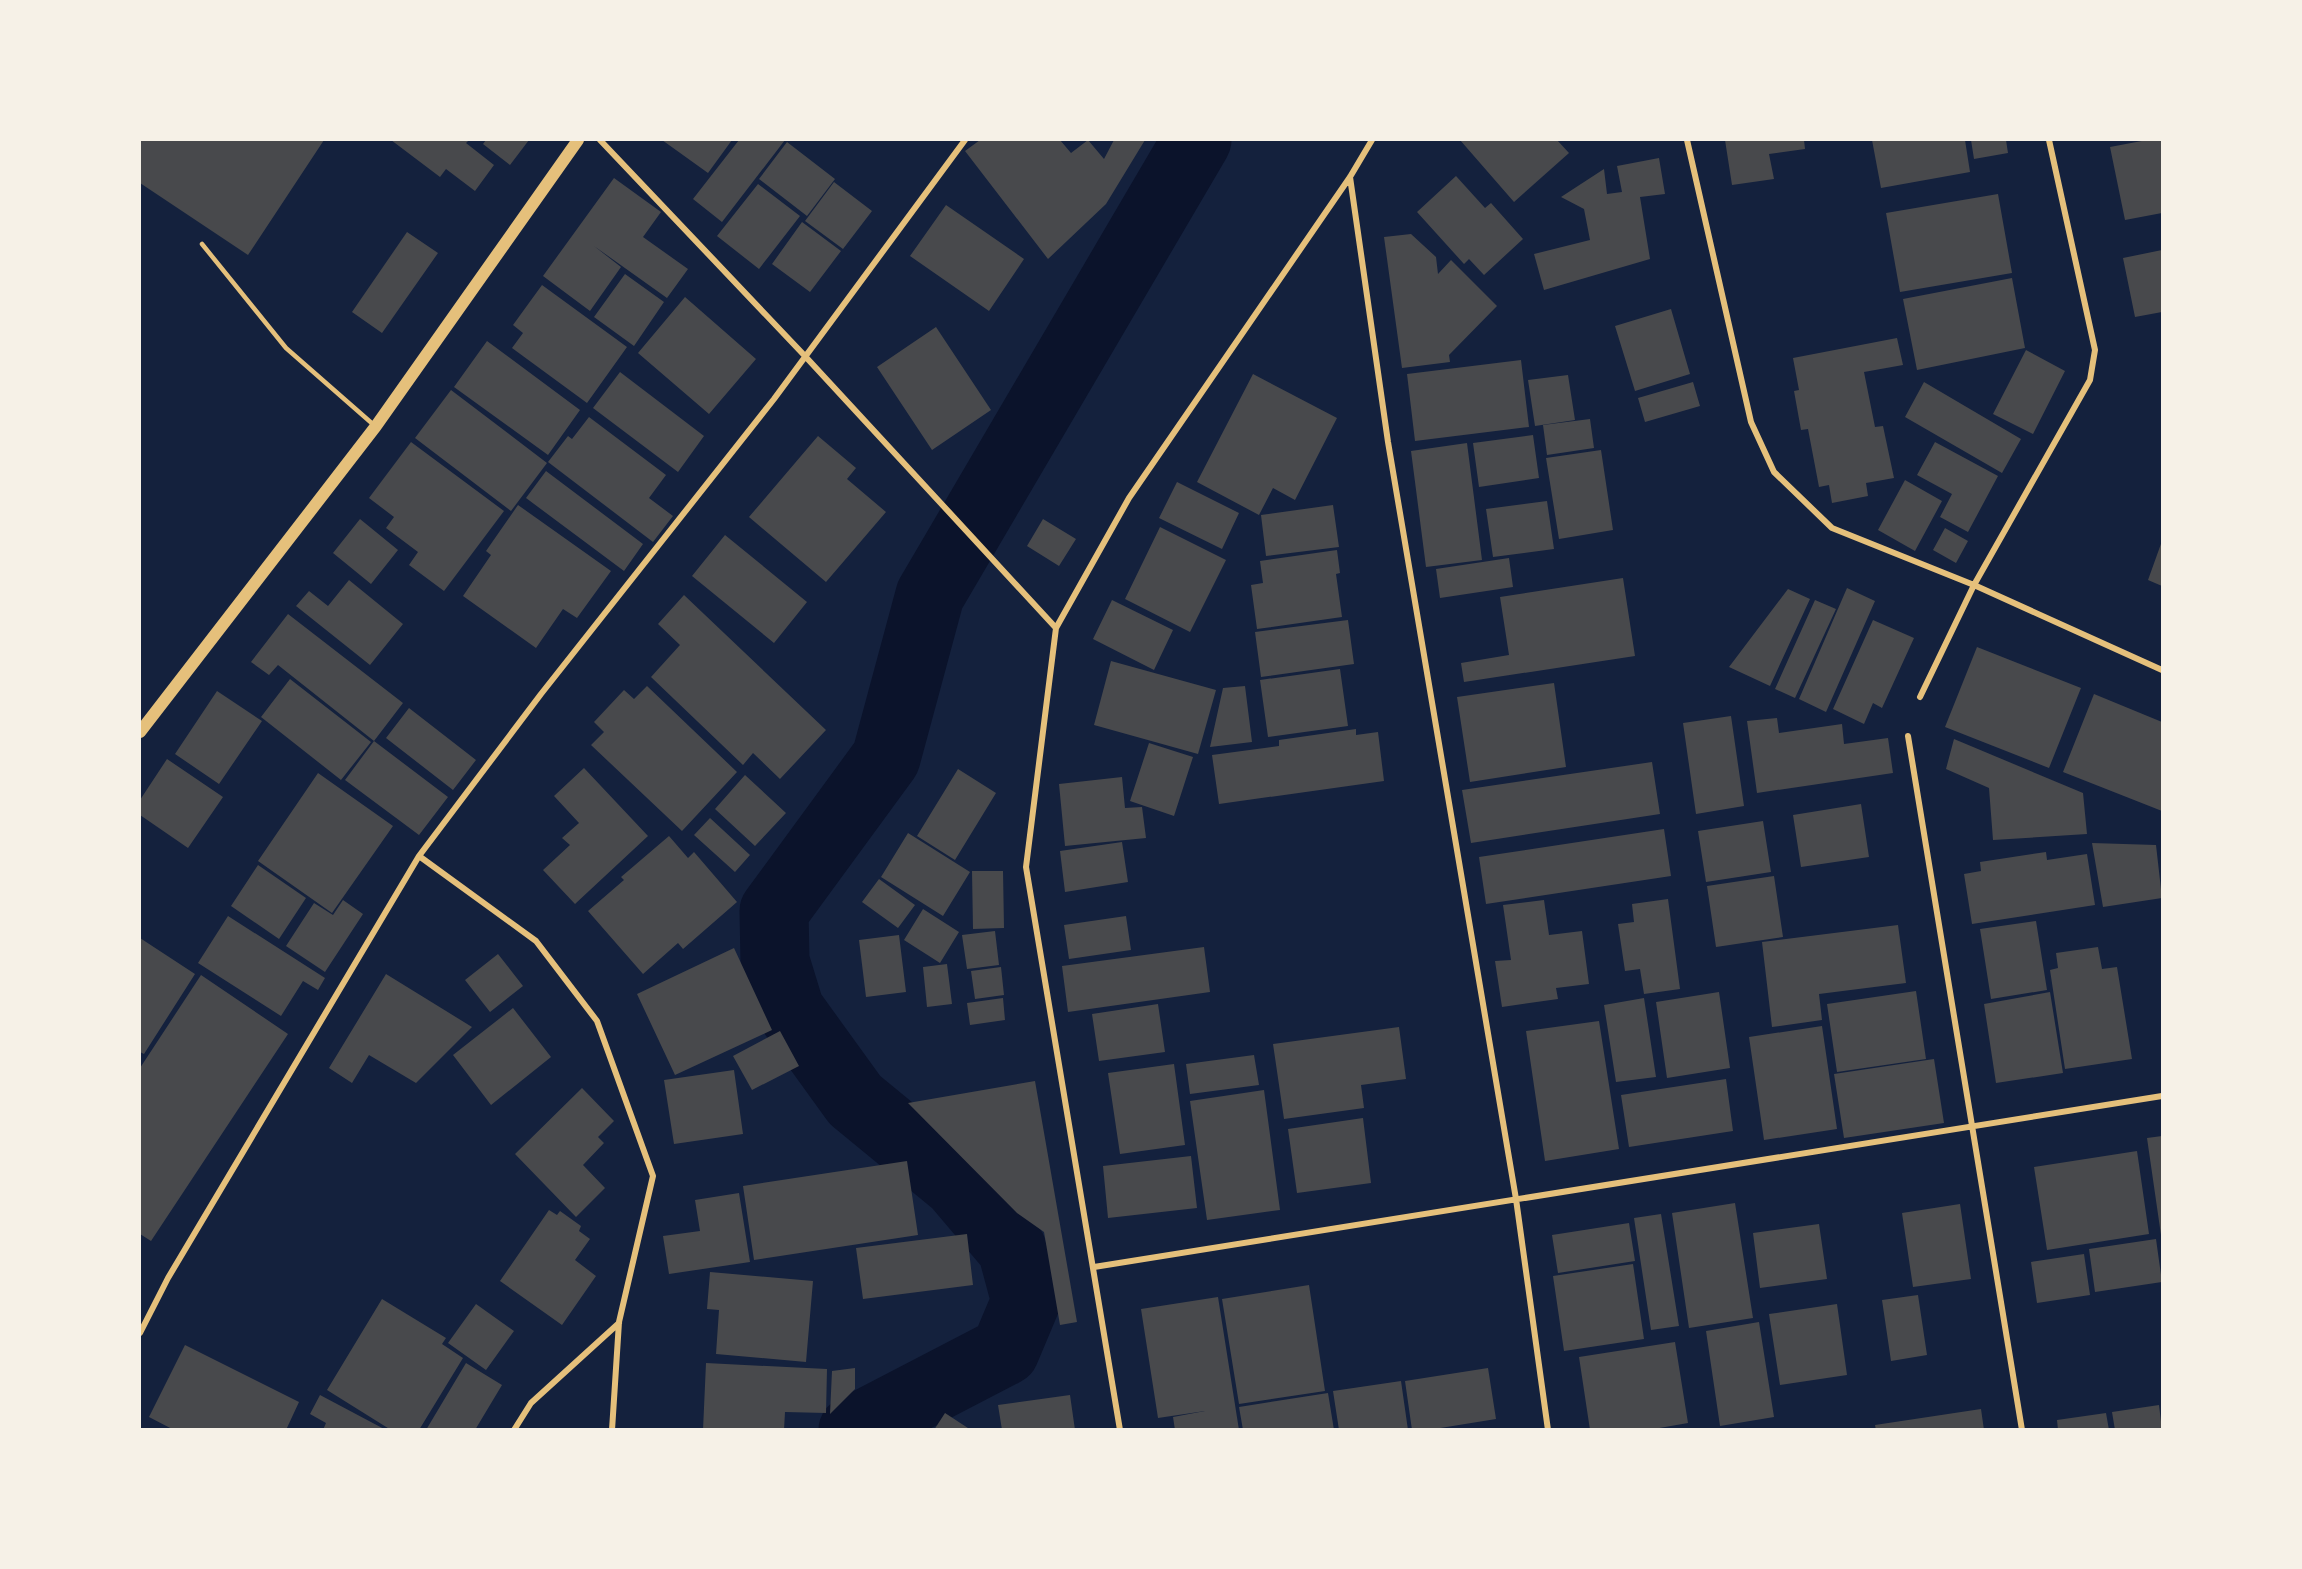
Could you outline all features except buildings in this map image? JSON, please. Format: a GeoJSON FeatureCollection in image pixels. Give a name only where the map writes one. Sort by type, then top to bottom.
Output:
{"type":"FeatureCollection","features":[{"type":"Feature","properties":{"kind":"main road"},"geometry":{"type":"LineString","coordinates":[[140,732],[376,426],[578,140]]}},
{"type":"Feature","properties":{"kind":"street"},"geometry":{"type":"LineString","coordinates":[[600,140],[804,355],[1056,628]]}},
{"type":"Feature","properties":{"kind":"street"},"geometry":{"type":"LineString","coordinates":[[140,1333],[168,1278],[419,856],[541,694],[774,399],[804,355],[965,140]]}},
{"type":"Feature","properties":{"kind":"street"},"geometry":{"type":"LineString","coordinates":[[1120,1430],[1026,867],[1056,628],[1129,498],[1350,177],[1372,140]]}},
{"type":"Feature","properties":{"kind":"street"},"geometry":{"type":"LineString","coordinates":[[1687,140],[1750,422],[1774,472],[1832,528],[1974,585],[2163,670]]}},
{"type":"Feature","properties":{"kind":"street"},"geometry":{"type":"LineString","coordinates":[[1920,697],[1974,585],[2090,380],[2095,350],[2049,140]]}},
{"type":"Feature","properties":{"kind":"street"},"geometry":{"type":"LineString","coordinates":[[1350,177],[1388,442],[1516,1199],[1548,1430]]}},
{"type":"Feature","properties":{"kind":"street"},"geometry":{"type":"LineString","coordinates":[[1908,735],[1974,1126],[2022,1430]]}},
{"type":"Feature","properties":{"kind":"street"},"geometry":{"type":"LineString","coordinates":[[419,856],[536,940],[597,1021],[653,1176],[619,1322],[612,1430]]}},
{"type":"Feature","properties":{"kind":"street"},"geometry":{"type":"LineString","coordinates":[[1094,1267],[2163,1096]]}},
{"type":"Feature","properties":{"kind":"street"},"geometry":{"type":"LineString","coordinates":[[514,1430],[531,1403],[619,1322]]}},
{"type":"Feature","properties":{"kind":"lane"},"geometry":{"type":"LineString","coordinates":[[202,244],[286,348],[376,426]]}},
{"type":"Feature","properties":{"kind":"waterway"},"geometry":{"type":"LineString","coordinates":[[853,1430],[1005,1351],[1026,1301],[1012,1249],[956,1183],[855,1100],[790,1010],[775,961],[774,911],[886,758],[930,595],[1197,140]]}}]}
